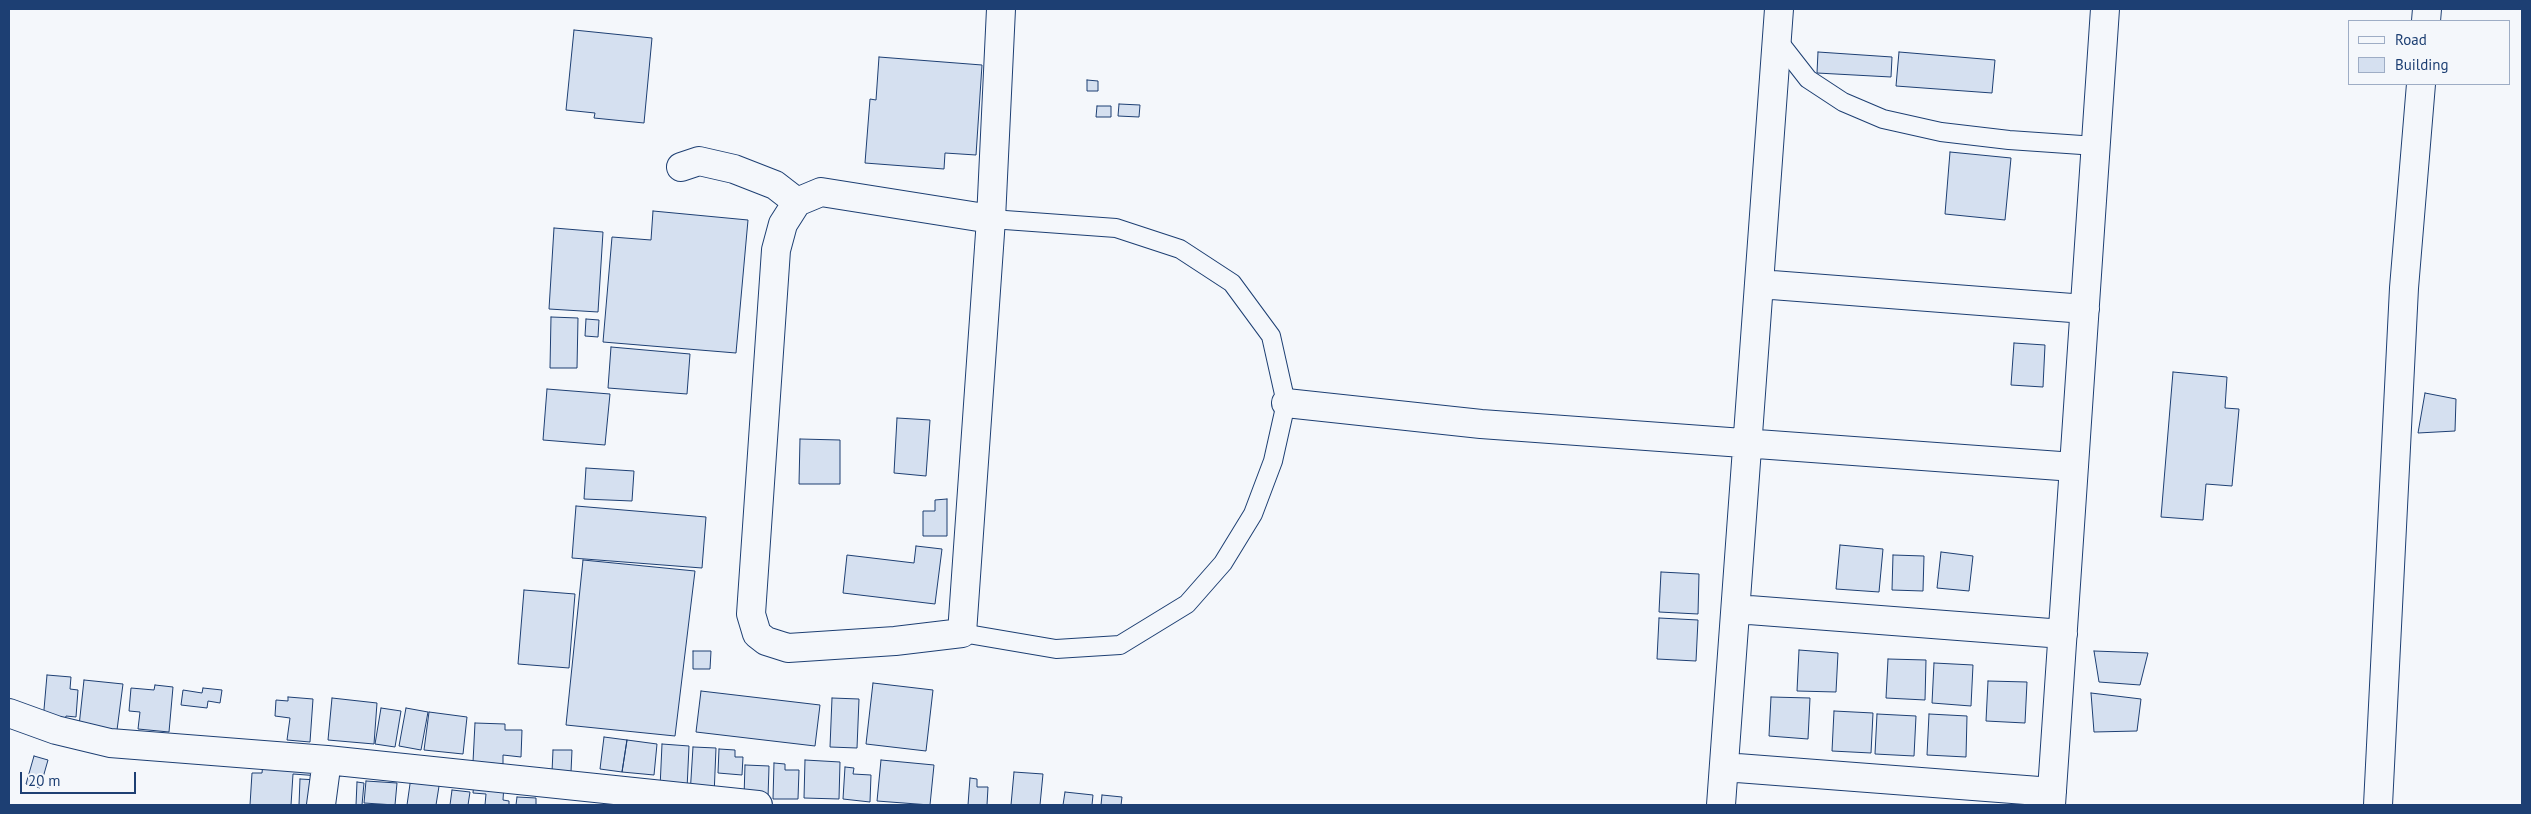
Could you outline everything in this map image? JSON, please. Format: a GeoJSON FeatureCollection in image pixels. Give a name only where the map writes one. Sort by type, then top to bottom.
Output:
{"type":"FeatureCollection","features":[{"type":"Feature","properties":{"kind":"street"},"geometry":{"type":"LineString","coordinates":[[991,219],[821,192],[797,202],[783,224],[776,250],[751,614],[757,634],[766,641],[788,648],[895,641],[962,633],[991,219],[1001,9]]}},
{"type":"Feature","properties":{"kind":"street"},"geometry":{"type":"LineString","coordinates":[[1721,805],[1779,9]]}},
{"type":"Feature","properties":{"kind":"street"},"geometry":{"type":"LineString","coordinates":[[1724,767],[2052,799],[2105,9]]}},
{"type":"Feature","properties":{"kind":"street"},"geometry":{"type":"LineString","coordinates":[[2378,805],[2404,288],[2421,85]]}},
{"type":"Feature","properties":{"kind":"street"},"geometry":{"type":"LineString","coordinates":[[681,167],[699,161],[734,169],[775,184],[797,202]]}},
{"type":"Feature","properties":{"kind":"street"},"geometry":{"type":"LineString","coordinates":[[1759,284],[2085,309]]}},
{"type":"Feature","properties":{"kind":"street"},"geometry":{"type":"LineString","coordinates":[[1286,403],[1480,424],[2074,467]]}},
{"type":"Feature","properties":{"kind":"street"},"geometry":{"type":"LineString","coordinates":[[1736,609],[2063,634]]}},
{"type":"Feature","properties":{"kind":"street"},"geometry":{"type":"LineString","coordinates":[[9,713],[56,730],[110,743],[327,760],[758,805]]}},
{"type":"Feature","properties":{"kind":"street"},"geometry":{"type":"LineString","coordinates":[[321,805],[327,760]]}},
{"type":"Feature","properties":{"kind":"lane"},"geometry":{"type":"LineString","coordinates":[[1776,38],[1808,79],[1843,102],[1883,119],[1941,132],[2009,140],[2096,146]]}},
{"type":"Feature","properties":{"kind":"lane"},"geometry":{"type":"LineString","coordinates":[[962,633],[1056,649],[1120,645],[1187,604],[1223,563],[1253,514],[1273,461],[1286,403],[1271,336],[1232,283],[1180,249],[1116,228],[991,219]]}},
{"type":"Feature","properties":{"kind":"building"},"geometry":{"type":"Polygon","coordinates":[[[574,30],[652,38],[644,123],[594,118],[595,113],[566,110],[574,30]]]}},
{"type":"Feature","properties":{"kind":"building"},"geometry":{"type":"Polygon","coordinates":[[[1818,52],[1892,57],[1891,77],[1817,73],[1818,52]]]}},
{"type":"Feature","properties":{"kind":"building"},"geometry":{"type":"Polygon","coordinates":[[[1899,52],[1995,60],[1992,93],[1896,86],[1899,52]]]}},
{"type":"Feature","properties":{"kind":"building"},"geometry":{"type":"Polygon","coordinates":[[[879,57],[982,65],[976,155],[945,153],[944,169],[865,163],[870,99],[876,100],[879,57]]]}},
{"type":"Feature","properties":{"kind":"building"},"geometry":{"type":"Polygon","coordinates":[[[1087,80],[1098,81],[1098,91],[1087,91],[1087,80]]]}},
{"type":"Feature","properties":{"kind":"building"},"geometry":{"type":"Polygon","coordinates":[[[1119,104],[1140,105],[1139,117],[1118,116],[1119,104]]]}},
{"type":"Feature","properties":{"kind":"building"},"geometry":{"type":"Polygon","coordinates":[[[1097,106],[1111,106],[1111,117],[1096,117],[1097,106]]]}},
{"type":"Feature","properties":{"kind":"building"},"geometry":{"type":"Polygon","coordinates":[[[1950,152],[2011,158],[2005,220],[1945,214],[1950,152]]]}},
{"type":"Feature","properties":{"kind":"building"},"geometry":{"type":"Polygon","coordinates":[[[653,211],[748,220],[736,353],[603,342],[612,237],[651,240],[653,211]]]}},
{"type":"Feature","properties":{"kind":"building"},"geometry":{"type":"Polygon","coordinates":[[[554,228],[603,232],[598,312],[549,309],[554,228]]]}},
{"type":"Feature","properties":{"kind":"building"},"geometry":{"type":"Polygon","coordinates":[[[551,317],[578,318],[577,368],[550,368],[551,317]]]}},
{"type":"Feature","properties":{"kind":"building"},"geometry":{"type":"Polygon","coordinates":[[[586,319],[599,320],[598,337],[585,336],[586,319]]]}},
{"type":"Feature","properties":{"kind":"building"},"geometry":{"type":"Polygon","coordinates":[[[2014,343],[2045,345],[2043,387],[2011,385],[2014,343]]]}},
{"type":"Feature","properties":{"kind":"building"},"geometry":{"type":"Polygon","coordinates":[[[611,347],[690,354],[687,394],[608,388],[611,347]]]}},
{"type":"Feature","properties":{"kind":"building"},"geometry":{"type":"Polygon","coordinates":[[[2173,372],[2227,377],[2225,408],[2239,409],[2232,486],[2206,484],[2203,520],[2161,517],[2173,372]]]}},
{"type":"Feature","properties":{"kind":"building"},"geometry":{"type":"Polygon","coordinates":[[[547,389],[610,394],[605,445],[543,440],[547,389]]]}},
{"type":"Feature","properties":{"kind":"building"},"geometry":{"type":"Polygon","coordinates":[[[2425,393],[2456,399],[2455,431],[2418,433],[2425,393]]]}},
{"type":"Feature","properties":{"kind":"building"},"geometry":{"type":"Polygon","coordinates":[[[897,418],[930,420],[926,476],[894,473],[897,418]]]}},
{"type":"Feature","properties":{"kind":"building"},"geometry":{"type":"Polygon","coordinates":[[[800,439],[840,440],[840,484],[799,484],[800,439]]]}},
{"type":"Feature","properties":{"kind":"building"},"geometry":{"type":"Polygon","coordinates":[[[586,468],[634,471],[632,501],[584,499],[586,468]]]}},
{"type":"Feature","properties":{"kind":"building"},"geometry":{"type":"Polygon","coordinates":[[[947,499],[947,536],[923,536],[923,511],[935,511],[935,500],[947,499]]]}},
{"type":"Feature","properties":{"kind":"building"},"geometry":{"type":"Polygon","coordinates":[[[576,506],[706,517],[702,568],[572,558],[576,506]]]}},
{"type":"Feature","properties":{"kind":"building"},"geometry":{"type":"Polygon","coordinates":[[[1840,545],[1883,549],[1879,592],[1836,589],[1840,545]]]}},
{"type":"Feature","properties":{"kind":"building"},"geometry":{"type":"Polygon","coordinates":[[[916,546],[942,549],[935,604],[843,593],[847,555],[914,563],[916,546]]]}},
{"type":"Feature","properties":{"kind":"building"},"geometry":{"type":"Polygon","coordinates":[[[1941,552],[1973,556],[1969,591],[1937,588],[1941,552]]]}},
{"type":"Feature","properties":{"kind":"building"},"geometry":{"type":"Polygon","coordinates":[[[1893,555],[1924,556],[1923,591],[1892,590],[1893,555]]]}},
{"type":"Feature","properties":{"kind":"building"},"geometry":{"type":"Polygon","coordinates":[[[583,560],[695,571],[675,736],[566,725],[583,560]]]}},
{"type":"Feature","properties":{"kind":"building"},"geometry":{"type":"Polygon","coordinates":[[[1661,572],[1699,574],[1698,614],[1659,612],[1661,572]]]}},
{"type":"Feature","properties":{"kind":"building"},"geometry":{"type":"Polygon","coordinates":[[[524,590],[575,594],[569,668],[518,664],[524,590]]]}},
{"type":"Feature","properties":{"kind":"building"},"geometry":{"type":"Polygon","coordinates":[[[1659,618],[1698,620],[1696,661],[1657,659],[1659,618]]]}},
{"type":"Feature","properties":{"kind":"building"},"geometry":{"type":"Polygon","coordinates":[[[1799,650],[1838,653],[1836,692],[1797,691],[1799,650]]]}},
{"type":"Feature","properties":{"kind":"building"},"geometry":{"type":"Polygon","coordinates":[[[693,651],[711,651],[710,669],[693,669],[693,651]]]}},
{"type":"Feature","properties":{"kind":"building"},"geometry":{"type":"Polygon","coordinates":[[[2094,651],[2148,653],[2140,685],[2099,682],[2094,651]]]}},
{"type":"Feature","properties":{"kind":"building"},"geometry":{"type":"Polygon","coordinates":[[[1888,659],[1926,660],[1925,700],[1886,698],[1888,659]]]}},
{"type":"Feature","properties":{"kind":"building"},"geometry":{"type":"Polygon","coordinates":[[[1934,663],[1973,665],[1971,706],[1932,703],[1934,663]]]}},
{"type":"Feature","properties":{"kind":"building"},"geometry":{"type":"Polygon","coordinates":[[[47,675],[71,677],[70,689],[78,690],[76,717],[66,716],[64,723],[43,721],[47,675]]]}},
{"type":"Feature","properties":{"kind":"building"},"geometry":{"type":"Polygon","coordinates":[[[84,680],[123,684],[117,730],[79,726],[84,680]]]}},
{"type":"Feature","properties":{"kind":"building"},"geometry":{"type":"Polygon","coordinates":[[[1988,681],[2027,682],[2025,723],[1986,721],[1988,681]]]}},
{"type":"Feature","properties":{"kind":"building"},"geometry":{"type":"Polygon","coordinates":[[[873,683],[933,690],[926,751],[866,744],[873,683]]]}},
{"type":"Feature","properties":{"kind":"building"},"geometry":{"type":"Polygon","coordinates":[[[155,685],[173,687],[169,732],[138,729],[140,712],[129,711],[131,688],[154,690],[155,685]]]}},
{"type":"Feature","properties":{"kind":"building"},"geometry":{"type":"Polygon","coordinates":[[[203,688],[222,690],[220,703],[208,701],[207,708],[181,705],[183,690],[202,693],[203,688]]]}},
{"type":"Feature","properties":{"kind":"building"},"geometry":{"type":"Polygon","coordinates":[[[701,691],[820,705],[815,746],[696,732],[701,691]]]}},
{"type":"Feature","properties":{"kind":"building"},"geometry":{"type":"Polygon","coordinates":[[[2091,693],[2141,699],[2137,731],[2094,732],[2091,693]]]}},
{"type":"Feature","properties":{"kind":"building"},"geometry":{"type":"Polygon","coordinates":[[[288,697],[313,699],[310,742],[287,740],[290,718],[275,716],[276,700],[288,701],[288,697]]]}},
{"type":"Feature","properties":{"kind":"building"},"geometry":{"type":"Polygon","coordinates":[[[1771,697],[1810,698],[1808,739],[1769,736],[1771,697]]]}},
{"type":"Feature","properties":{"kind":"building"},"geometry":{"type":"Polygon","coordinates":[[[332,698],[377,703],[374,744],[328,740],[332,698]]]}},
{"type":"Feature","properties":{"kind":"building"},"geometry":{"type":"Polygon","coordinates":[[[832,698],[859,699],[857,748],[830,747],[832,698]]]}},
{"type":"Feature","properties":{"kind":"building"},"geometry":{"type":"Polygon","coordinates":[[[381,708],[401,711],[395,747],[375,744],[381,708]]]}},
{"type":"Feature","properties":{"kind":"building"},"geometry":{"type":"Polygon","coordinates":[[[406,708],[428,712],[421,750],[399,746],[406,708]]]}},
{"type":"Feature","properties":{"kind":"building"},"geometry":{"type":"Polygon","coordinates":[[[1834,711],[1873,713],[1871,753],[1832,751],[1834,711]]]}},
{"type":"Feature","properties":{"kind":"building"},"geometry":{"type":"Polygon","coordinates":[[[429,712],[467,717],[463,754],[424,750],[429,712]]]}},
{"type":"Feature","properties":{"kind":"building"},"geometry":{"type":"Polygon","coordinates":[[[1877,714],[1916,716],[1914,756],[1875,754],[1877,714]]]}},
{"type":"Feature","properties":{"kind":"building"},"geometry":{"type":"Polygon","coordinates":[[[1929,714],[1967,716],[1966,757],[1927,755],[1929,714]]]}},
{"type":"Feature","properties":{"kind":"building"},"geometry":{"type":"Polygon","coordinates":[[[475,723],[505,724],[505,730],[522,730],[521,757],[503,755],[503,764],[473,762],[475,723]]]}},
{"type":"Feature","properties":{"kind":"building"},"geometry":{"type":"Polygon","coordinates":[[[604,737],[627,740],[622,772],[600,769],[604,737]]]}},
{"type":"Feature","properties":{"kind":"building"},"geometry":{"type":"Polygon","coordinates":[[[627,740],[657,744],[654,775],[622,772],[627,740]]]}},
{"type":"Feature","properties":{"kind":"building"},"geometry":{"type":"Polygon","coordinates":[[[662,744],[689,746],[687,789],[660,788],[662,744]]]}},
{"type":"Feature","properties":{"kind":"building"},"geometry":{"type":"Polygon","coordinates":[[[693,747],[716,748],[714,796],[690,795],[693,747]]]}},
{"type":"Feature","properties":{"kind":"building"},"geometry":{"type":"Polygon","coordinates":[[[719,749],[735,750],[735,757],[743,757],[742,775],[718,773],[719,749]]]}},
{"type":"Feature","properties":{"kind":"building"},"geometry":{"type":"Polygon","coordinates":[[[553,750],[572,750],[571,772],[552,772],[553,750]]]}},
{"type":"Feature","properties":{"kind":"building"},"geometry":{"type":"Polygon","coordinates":[[[34,756],[48,760],[40,788],[26,784],[34,756]]]}},
{"type":"Feature","properties":{"kind":"building"},"geometry":{"type":"Polygon","coordinates":[[[805,760],[840,762],[839,799],[804,798],[805,760]]]}},
{"type":"Feature","properties":{"kind":"building"},"geometry":{"type":"Polygon","coordinates":[[[881,760],[934,765],[930,805],[877,801],[881,760]]]}},
{"type":"Feature","properties":{"kind":"building"},"geometry":{"type":"Polygon","coordinates":[[[263,763],[321,767],[320,776],[293,774],[291,805],[250,805],[252,773],[262,773],[263,763]]]}},
{"type":"Feature","properties":{"kind":"building"},"geometry":{"type":"Polygon","coordinates":[[[774,763],[785,764],[785,770],[799,770],[798,799],[773,799],[774,763]]]}},
{"type":"Feature","properties":{"kind":"building"},"geometry":{"type":"Polygon","coordinates":[[[745,765],[769,766],[768,798],[744,797],[745,765]]]}},
{"type":"Feature","properties":{"kind":"building"},"geometry":{"type":"Polygon","coordinates":[[[845,767],[854,768],[853,774],[871,775],[870,802],[843,799],[845,767]]]}},
{"type":"Feature","properties":{"kind":"building"},"geometry":{"type":"Polygon","coordinates":[[[1014,772],[1043,774],[1040,805],[1011,805],[1014,772]]]}},
{"type":"Feature","properties":{"kind":"building"},"geometry":{"type":"Polygon","coordinates":[[[411,777],[440,780],[436,805],[407,805],[411,777]]]}},
{"type":"Feature","properties":{"kind":"building"},"geometry":{"type":"Polygon","coordinates":[[[970,778],[977,779],[977,787],[988,787],[987,805],[968,805],[970,778]]]}},
{"type":"Feature","properties":{"kind":"building"},"geometry":{"type":"Polygon","coordinates":[[[300,779],[317,780],[316,805],[299,805],[300,779]]]}},
{"type":"Feature","properties":{"kind":"building"},"geometry":{"type":"Polygon","coordinates":[[[366,781],[397,783],[395,805],[364,803],[366,781]]]}},
{"type":"Feature","properties":{"kind":"building"},"geometry":{"type":"Polygon","coordinates":[[[474,781],[504,784],[503,800],[509,801],[509,805],[485,805],[486,794],[473,793],[474,781]]]}},
{"type":"Feature","properties":{"kind":"building"},"geometry":{"type":"Polygon","coordinates":[[[357,782],[364,783],[362,805],[356,805],[357,782]]]}},
{"type":"Feature","properties":{"kind":"building"},"geometry":{"type":"Polygon","coordinates":[[[452,790],[470,792],[468,805],[450,805],[452,790]]]}},
{"type":"Feature","properties":{"kind":"building"},"geometry":{"type":"Polygon","coordinates":[[[1065,792],[1093,795],[1092,805],[1063,805],[1065,792]]]}},
{"type":"Feature","properties":{"kind":"building"},"geometry":{"type":"Polygon","coordinates":[[[1102,795],[1122,797],[1121,805],[1101,805],[1102,795]]]}},
{"type":"Feature","properties":{"kind":"building"},"geometry":{"type":"Polygon","coordinates":[[[517,797],[536,798],[536,805],[516,805],[517,797]]]}}]}
